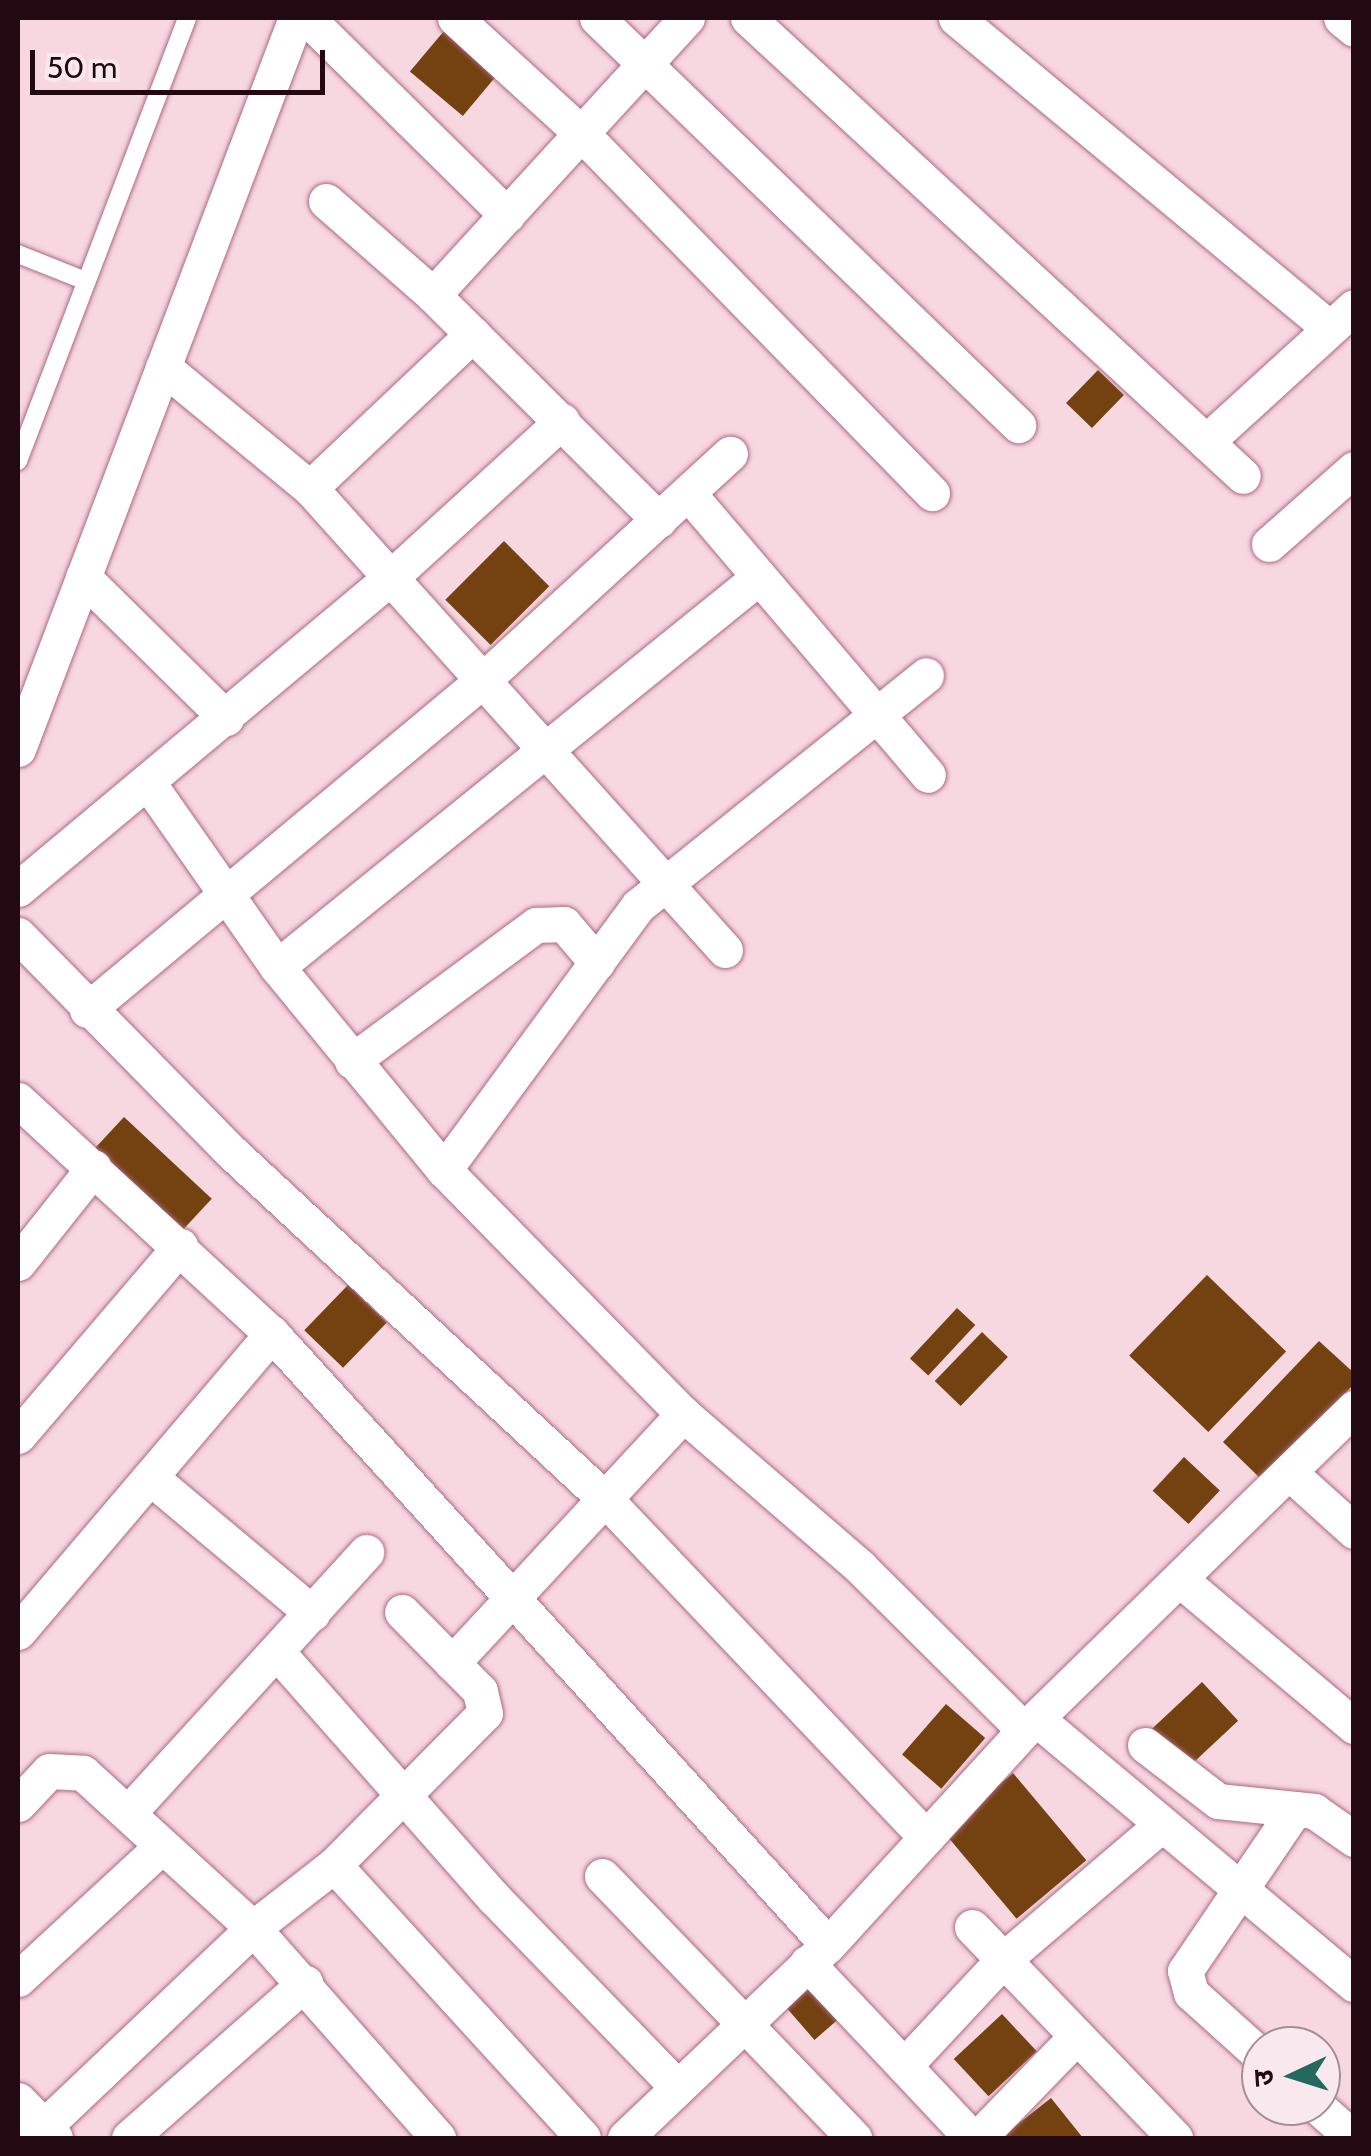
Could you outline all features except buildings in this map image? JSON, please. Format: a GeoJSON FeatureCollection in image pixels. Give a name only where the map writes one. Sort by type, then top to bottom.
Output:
{"type":"FeatureCollection","features":[{"type":"Feature","properties":{"kind":"street"},"geometry":{"type":"LineString","coordinates":[[18,749],[296,18]]}},
{"type":"Feature","properties":{"kind":"street"},"geometry":{"type":"LineString","coordinates":[[307,18],[506,215]]}},
{"type":"Feature","properties":{"kind":"street"},"geometry":{"type":"LineString","coordinates":[[455,18],[581,134],[932,493]]}},
{"type":"Feature","properties":{"kind":"street"},"geometry":{"type":"LineString","coordinates":[[597,18],[646,60],[1018,425]]}},
{"type":"Feature","properties":{"kind":"street"},"geometry":{"type":"LineString","coordinates":[[433,295],[687,18]]}},
{"type":"Feature","properties":{"kind":"street"},"geometry":{"type":"LineString","coordinates":[[748,18],[1243,476]]}},
{"type":"Feature","properties":{"kind":"street"},"geometry":{"type":"LineString","coordinates":[[956,18],[1341,318],[1206,442]]}},
{"type":"Feature","properties":{"kind":"street"},"geometry":{"type":"LineString","coordinates":[[1341,18],[1354,29]]}},
{"type":"Feature","properties":{"kind":"street"},"geometry":{"type":"LineString","coordinates":[[326,201],[433,295],[658,520]]}},
{"type":"Feature","properties":{"kind":"street"},"geometry":{"type":"LineString","coordinates":[[310,488],[473,334]]}},
{"type":"Feature","properties":{"kind":"street"},"geometry":{"type":"LineString","coordinates":[[162,367],[310,488],[725,950]]}},
{"type":"Feature","properties":{"kind":"street"},"geometry":{"type":"LineString","coordinates":[[18,890],[390,578],[562,421]]}},
{"type":"Feature","properties":{"kind":"street"},"geometry":{"type":"LineString","coordinates":[[87,1010],[222,892],[483,680],[730,454]]}},
{"type":"Feature","properties":{"kind":"street"},"geometry":{"type":"LineString","coordinates":[[1269,544],[1354,469]]}},
{"type":"Feature","properties":{"kind":"street"},"geometry":{"type":"LineString","coordinates":[[688,493],[928,775]]}},
{"type":"Feature","properties":{"kind":"street"},"geometry":{"type":"LineString","coordinates":[[82,577],[226,718]]}},
{"type":"Feature","properties":{"kind":"street"},"geometry":{"type":"LineString","coordinates":[[277,966],[548,752],[759,577]]}},
{"type":"Feature","properties":{"kind":"street"},"geometry":{"type":"LineString","coordinates":[[444,1170],[598,963],[663,883],[926,675]]}},
{"type":"Feature","properties":{"kind":"street"},"geometry":{"type":"LineString","coordinates":[[149,784],[277,966],[444,1170],[683,1414],[860,1567],[1031,1725],[1354,1984]]}},
{"type":"Feature","properties":{"kind":"street"},"geometry":{"type":"LineString","coordinates":[[352,1061],[536,926],[564,924],[598,963]]}},
{"type":"Feature","properties":{"kind":"street"},"geometry":{"type":"LineString","coordinates":[[18,935],[87,1010],[606,1500],[926,1838]]}},
{"type":"Feature","properties":{"kind":"street"},"geometry":{"type":"LineString","coordinates":[[18,1100],[272,1334],[818,1954],[904,2066],[975,2138],[1078,2036]]}},
{"type":"Feature","properties":{"kind":"street"},"geometry":{"type":"LineString","coordinates":[[18,1263],[94,1167]]}},
{"type":"Feature","properties":{"kind":"street"},"geometry":{"type":"LineString","coordinates":[[18,1436],[180,1246]]}},
{"type":"Feature","properties":{"kind":"street"},"geometry":{"type":"LineString","coordinates":[[18,1632],[272,1334]]}},
{"type":"Feature","properties":{"kind":"street"},"geometry":{"type":"LineString","coordinates":[[625,2138],[818,1954],[1031,1725],[1183,1582],[1354,1408]]}},
{"type":"Feature","properties":{"kind":"street"},"geometry":{"type":"LineString","coordinates":[[452,1663],[506,1599],[606,1500],[683,1414]]}},
{"type":"Feature","properties":{"kind":"street"},"geometry":{"type":"LineString","coordinates":[[1292,1474],[1354,1530]]}},
{"type":"Feature","properties":{"kind":"street"},"geometry":{"type":"LineString","coordinates":[[150,1477],[312,1612]]}},
{"type":"Feature","properties":{"kind":"street"},"geometry":{"type":"LineString","coordinates":[[129,1812],[366,1552]]}},
{"type":"Feature","properties":{"kind":"street"},"geometry":{"type":"LineString","coordinates":[[1183,1582],[1354,1726]]}},
{"type":"Feature","properties":{"kind":"street"},"geometry":{"type":"LineString","coordinates":[[18,2100],[43,2134],[253,1928],[334,1865],[485,1713],[488,1701],[402,1612]]}},
{"type":"Feature","properties":{"kind":"street"},"geometry":{"type":"LineString","coordinates":[[277,1652],[404,1796],[677,2088]]}},
{"type":"Feature","properties":{"kind":"street"},"geometry":{"type":"LineString","coordinates":[[1145,1745],[1218,1802],[1314,1811],[1354,1838]]}},
{"type":"Feature","properties":{"kind":"street"},"geometry":{"type":"LineString","coordinates":[[18,1804],[49,1772],[73,1768],[129,1812],[253,1928],[438,2138]]}},
{"type":"Feature","properties":{"kind":"street"},"geometry":{"type":"LineString","coordinates":[[1241,2037],[1184,1983],[1190,1960],[1295,1809]]}},
{"type":"Feature","properties":{"kind":"street"},"geometry":{"type":"LineString","coordinates":[[904,2066],[1004,1960],[1160,1826]]}},
{"type":"Feature","properties":{"kind":"street"},"geometry":{"type":"LineString","coordinates":[[18,1979],[162,1846]]}},
{"type":"Feature","properties":{"kind":"street"},"geometry":{"type":"LineString","coordinates":[[334,1865],[583,2138]]}},
{"type":"Feature","properties":{"kind":"street"},"geometry":{"type":"LineString","coordinates":[[602,1876],[854,2138]]}},
{"type":"Feature","properties":{"kind":"street"},"geometry":{"type":"LineString","coordinates":[[972,1928],[1176,2138]]}},
{"type":"Feature","properties":{"kind":"street"},"geometry":{"type":"LineString","coordinates":[[129,2138],[305,1983]]}},
{"type":"Feature","properties":{"kind":"lane"},"geometry":{"type":"LineString","coordinates":[[18,461],[187,18]]}},
{"type":"Feature","properties":{"kind":"lane"},"geometry":{"type":"LineString","coordinates":[[18,254],[86,282]]}}]}
